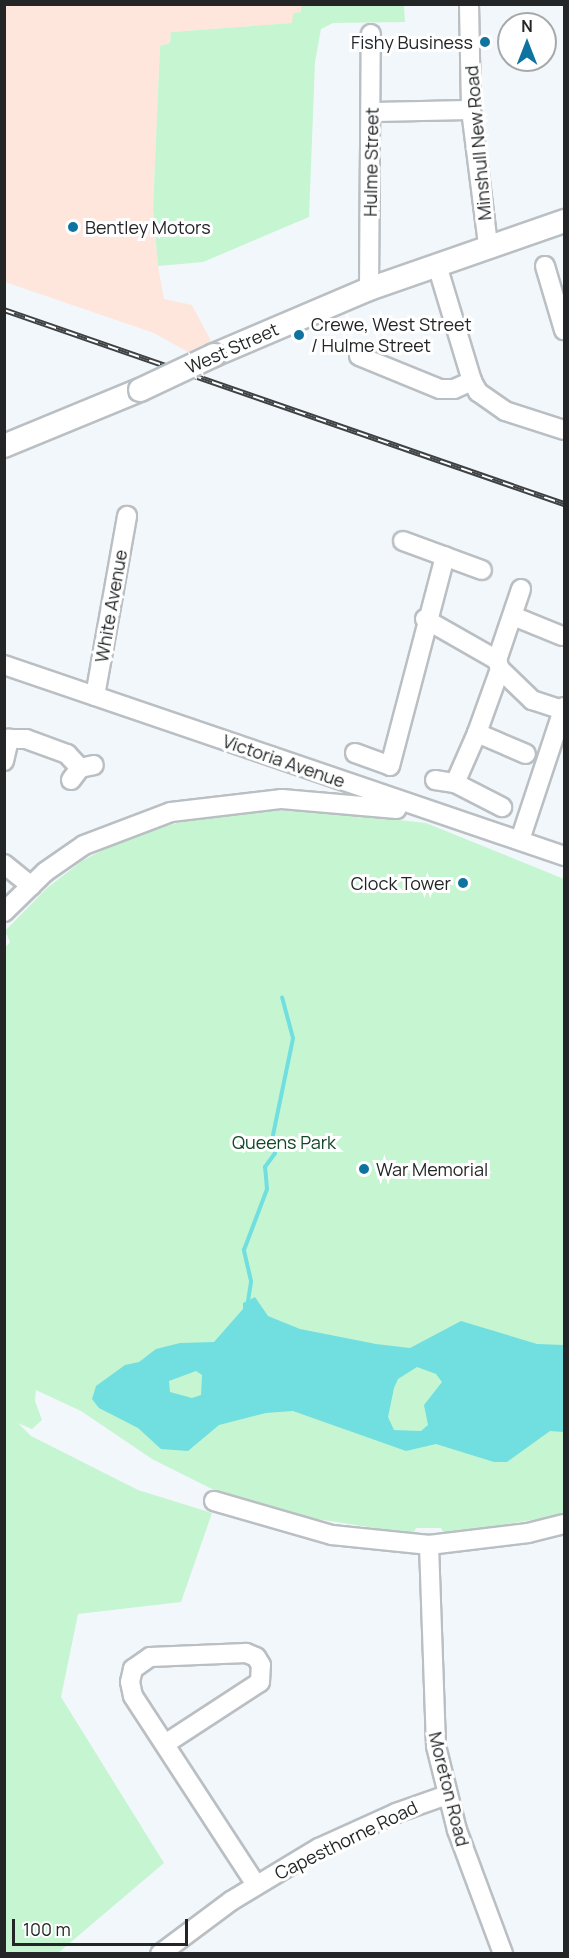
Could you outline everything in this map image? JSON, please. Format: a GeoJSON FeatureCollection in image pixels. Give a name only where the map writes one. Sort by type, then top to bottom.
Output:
{"type":"FeatureCollection","features":[{"type":"Feature","properties":{"kind":"main road","name":"West Street"},"geometry":{"type":"LineString","coordinates":[[4,446],[140,390],[214,355],[369,289],[488,245],[564,221]]}},
{"type":"Feature","properties":{"kind":"street","name":"Minshull New Road"},"geometry":{"type":"LineString","coordinates":[[469,4],[471,110],[488,245]]}},
{"type":"Feature","properties":{"kind":"street","name":"Hulme Street"},"geometry":{"type":"LineString","coordinates":[[369,289],[371,34]]}},
{"type":"Feature","properties":{"kind":"street"},"geometry":{"type":"LineString","coordinates":[[372,112],[471,110]]}},
{"type":"Feature","properties":{"kind":"street"},"geometry":{"type":"LineString","coordinates":[[437,265],[472,381],[494,405],[564,430]]}},
{"type":"Feature","properties":{"kind":"street"},"geometry":{"type":"LineString","coordinates":[[545,266],[564,330]]}},
{"type":"Feature","properties":{"kind":"street"},"geometry":{"type":"LineString","coordinates":[[359,356],[440,389],[454,389],[472,381]]}},
{"type":"Feature","properties":{"kind":"street","name":"White Avenue"},"geometry":{"type":"LineString","coordinates":[[95,696],[127,516]]}},
{"type":"Feature","properties":{"kind":"street"},"geometry":{"type":"LineString","coordinates":[[403,541],[482,570]]}},
{"type":"Feature","properties":{"kind":"street"},"geometry":{"type":"LineString","coordinates":[[355,753],[396,770],[425,619],[445,556]]}},
{"type":"Feature","properties":{"kind":"street"},"geometry":{"type":"LineString","coordinates":[[455,783],[477,733],[521,589]]}},
{"type":"Feature","properties":{"kind":"street"},"geometry":{"type":"LineString","coordinates":[[513,616],[562,636]]}},
{"type":"Feature","properties":{"kind":"street"},"geometry":{"type":"LineString","coordinates":[[425,619],[498,664],[532,700],[564,709],[519,840]]}},
{"type":"Feature","properties":{"kind":"street","name":"Victoria Avenue"},"geometry":{"type":"LineString","coordinates":[[4,665],[434,814],[564,856]]}},
{"type":"Feature","properties":{"kind":"street"},"geometry":{"type":"LineString","coordinates":[[477,733],[526,754]]}},
{"type":"Feature","properties":{"kind":"street"},"geometry":{"type":"LineString","coordinates":[[4,761],[7,739],[51,747],[76,761],[82,771]]}},
{"type":"Feature","properties":{"kind":"street"},"geometry":{"type":"LineString","coordinates":[[314,800],[324,775]]}},
{"type":"Feature","properties":{"kind":"street"},"geometry":{"type":"LineString","coordinates":[[435,780],[455,783],[502,807]]}},
{"type":"Feature","properties":{"kind":"street"},"geometry":{"type":"LineString","coordinates":[[4,912],[31,886],[84,845],[142,820],[226,802],[314,800],[434,814]]}},
{"type":"Feature","properties":{"kind":"street"},"geometry":{"type":"LineString","coordinates":[[4,864],[31,886]]}},
{"type":"Feature","properties":{"kind":"street"},"geometry":{"type":"LineString","coordinates":[[214,1501],[332,1535],[429,1545],[564,1524]]}},
{"type":"Feature","properties":{"kind":"street","name":"Moreton Road"},"geometry":{"type":"LineString","coordinates":[[429,1545],[431,1701],[436,1746],[447,1795],[503,1953]]}},
{"type":"Feature","properties":{"kind":"street"},"geometry":{"type":"LineString","coordinates":[[165,1744],[260,1682],[262,1672],[256,1657],[246,1653],[160,1656],[137,1664],[130,1675],[130,1689],[165,1744],[256,1884]]}},
{"type":"Feature","properties":{"kind":"street","name":"Capesthorne Road"},"geometry":{"type":"LineString","coordinates":[[160,1953],[256,1884],[319,1848],[396,1813],[447,1795]]}},
{"type":"Feature","properties":{"kind":"shaded area","name":"Bentley Motors"},"geometry":{"type":"Polygon","coordinates":[[[5,5],[301,5],[301,12],[293,23],[171,32],[170,43],[160,46],[153,209],[158,266],[164,299],[192,305],[211,341],[188,352],[154,333],[5,282],[5,5]]]}},
{"type":"Feature","properties":{"kind":"green space"},"geometry":{"type":"Polygon","coordinates":[[[301,5],[404,5],[405,22],[333,23],[321,29],[315,62],[309,217],[203,262],[158,266],[153,209],[160,46],[170,43],[171,32],[292,23],[293,13],[301,12],[301,5]]]}},
{"type":"Feature","properties":{"kind":"green space","name":"Queens Park"},"geometry":{"type":"Polygon","coordinates":[[[306,810],[426,823],[564,879],[564,1515],[444,1534],[441,1528],[416,1528],[413,1534],[304,1517],[222,1494],[152,1459],[81,1411],[36,1390],[35,1401],[42,1420],[32,1429],[18,1423],[31,1436],[138,1490],[212,1513],[181,1602],[78,1614],[61,1697],[164,1863],[58,1953],[5,1954],[4,949],[10,942],[5,931],[47,888],[82,861],[129,836],[189,820],[251,811],[306,810]]]}},
{"type":"Feature","properties":{"kind":"water"},"geometry":{"type":"Polygon","coordinates":[[[255,1297],[268,1316],[300,1329],[376,1344],[410,1348],[461,1321],[537,1344],[564,1345],[564,1432],[550,1431],[507,1462],[494,1462],[436,1444],[406,1451],[293,1411],[266,1413],[219,1425],[188,1451],[161,1449],[138,1428],[99,1408],[92,1399],[96,1386],[125,1365],[139,1362],[156,1349],[180,1343],[214,1342],[243,1309],[243,1303],[255,1297]],[[417,1367],[398,1379],[394,1388],[388,1417],[394,1430],[421,1431],[428,1425],[424,1405],[442,1382],[436,1374],[417,1367]],[[196,1371],[169,1381],[170,1392],[192,1398],[201,1395],[202,1375],[196,1371]]]}},
{"type":"Feature","properties":{"kind":"waterway"},"geometry":{"type":"LineString","coordinates":[[273,1135],[293,1038],[282,997]]}},
{"type":"Feature","properties":{"kind":"waterway"},"geometry":{"type":"LineString","coordinates":[[248,1301],[251,1281],[244,1250],[267,1189],[265,1167],[275,1153],[275,1146]]}},
{"type":"Feature","properties":{"kind":"railway"},"geometry":{"type":"LineString","coordinates":[[4,310],[564,504]]}},
{"type":"Feature","properties":{"kind":"place","name":"Fishy Business"},"geometry":{"type":"Point","coordinates":[485,42]}},
{"type":"Feature","properties":{"kind":"place","name":"Bentley Motors"},"geometry":{"type":"Point","coordinates":[73,227]}},
{"type":"Feature","properties":{"kind":"place","name":"Crewe, West Street / Hulme Street"},"geometry":{"type":"Point","coordinates":[299,335]}},
{"type":"Feature","properties":{"kind":"place","name":"Clock Tower"},"geometry":{"type":"Point","coordinates":[463,883]}},
{"type":"Feature","properties":{"kind":"place","name":"War Memorial"},"geometry":{"type":"Point","coordinates":[364,1169]}}]}
